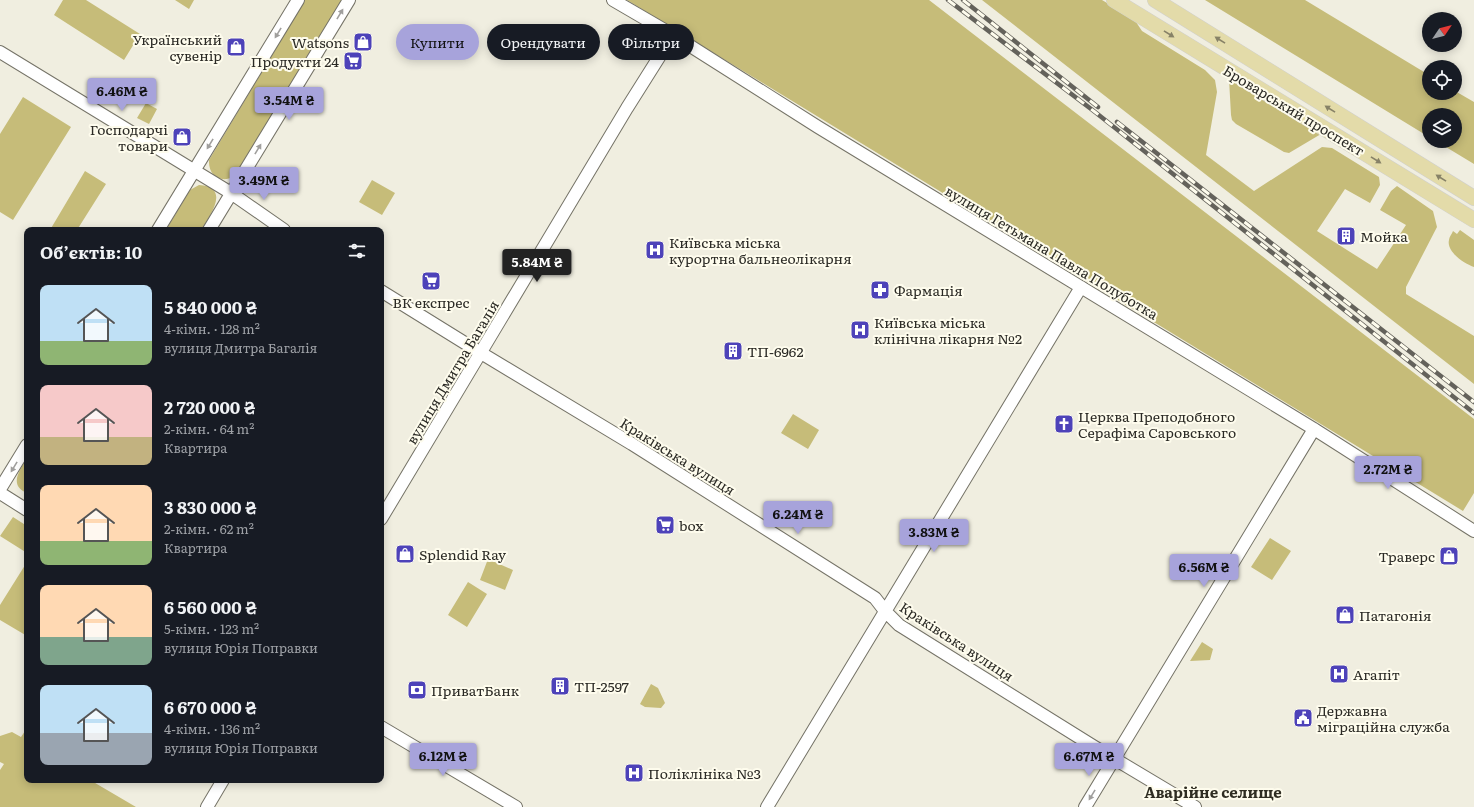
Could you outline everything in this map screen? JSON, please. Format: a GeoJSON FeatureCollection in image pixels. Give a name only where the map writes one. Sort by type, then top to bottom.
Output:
{"type":"FeatureCollection","features":[{"type":"Feature","properties":{"kind":"main road","name":"Броварський проспект"},"geometry":{"type":"LineString","coordinates":[[1114,0],[1474,220]]}},
{"type":"Feature","properties":{"kind":"main road","name":"Броварський проспект"},"geometry":{"type":"LineString","coordinates":[[1155,0],[1474,198]]}},
{"type":"Feature","properties":{"kind":"street"},"geometry":{"type":"LineString","coordinates":[[160,227],[298,0]]}},
{"type":"Feature","properties":{"kind":"street"},"geometry":{"type":"LineString","coordinates":[[210,227],[349,0]]}},
{"type":"Feature","properties":{"kind":"street","name":"вулиця Гетьмана Павла Полуботка"},"geometry":{"type":"LineString","coordinates":[[613,0],[654,24]]}},
{"type":"Feature","properties":{"kind":"street","name":"вулиця Гетьмана Павла Полуботка"},"geometry":{"type":"LineString","coordinates":[[694,48],[818,127],[1314,429],[1474,531]]}},
{"type":"Feature","properties":{"kind":"street"},"geometry":{"type":"LineString","coordinates":[[0,52],[231,193],[280,227]]}},
{"type":"Feature","properties":{"kind":"street","name":"вулиця Дмитра Багалія"},"geometry":{"type":"LineString","coordinates":[[384,514],[658,60]]}},
{"type":"Feature","properties":{"kind":"street"},"geometry":{"type":"LineString","coordinates":[[768,807],[1081,287]]}},
{"type":"Feature","properties":{"kind":"street","name":"Краківська вулиця"},"geometry":{"type":"LineString","coordinates":[[384,293],[632,444],[875,598],[899,625],[1114,759],[1195,807]]}},
{"type":"Feature","properties":{"kind":"street"},"geometry":{"type":"LineString","coordinates":[[1085,807],[1314,429]]}},
{"type":"Feature","properties":{"kind":"street"},"geometry":{"type":"LineString","coordinates":[[0,489],[24,450]]}},
{"type":"Feature","properties":{"kind":"street"},"geometry":{"type":"LineString","coordinates":[[0,493],[24,508]]}},
{"type":"Feature","properties":{"kind":"street"},"geometry":{"type":"LineString","coordinates":[[384,729],[516,807]]}},
{"type":"Feature","properties":{"kind":"street"},"geometry":{"type":"LineString","coordinates":[[207,807],[221,783]]}},
{"type":"Feature","properties":{"kind":"shaded area"},"geometry":{"type":"Polygon","coordinates":[[[63,0],[86,0],[140,34],[124,60],[54,15],[63,0]]]}},
{"type":"Feature","properties":{"kind":"shaded area"},"geometry":{"type":"Polygon","coordinates":[[[175,0],[194,0],[189,9],[175,0]]]}},
{"type":"Feature","properties":{"kind":"shaded area"},"geometry":{"type":"Polygon","coordinates":[[[305,0],[343,0],[235,176],[220,179],[213,174],[209,166],[209,160],[305,0]]]}},
{"type":"Feature","properties":{"kind":"shaded area"},"geometry":{"type":"Polygon","coordinates":[[[627,0],[929,0],[1474,419],[1474,493],[1463,511],[694,41],[694,24],[666,24],[627,0]]]}},
{"type":"Feature","properties":{"kind":"shaded area"},"geometry":{"type":"Polygon","coordinates":[[[982,0],[1102,0],[1134,19],[1142,31],[1205,70],[1215,80],[1217,92],[1206,155],[1254,191],[1322,147],[1332,148],[1379,177],[1380,185],[1370,203],[1345,189],[1317,231],[1377,269],[1406,225],[1380,210],[1391,191],[1397,186],[1433,211],[1437,227],[1406,287],[1406,294],[1474,336],[1474,384],[982,0]]]}},
{"type":"Feature","properties":{"kind":"shaded area"},"geometry":{"type":"Polygon","coordinates":[[[1205,0],[1305,0],[1422,71],[1422,100],[1462,100],[1462,95],[1474,102],[1474,164],[1448,148],[1462,148],[1462,108],[1422,108],[1422,133],[1205,0]]]}},
{"type":"Feature","properties":{"kind":"shaded area"},"geometry":{"type":"Polygon","coordinates":[[[1229,79],[1321,134],[1289,153],[1284,152],[1236,124],[1232,120],[1231,115],[1229,79]]]}},
{"type":"Feature","properties":{"kind":"shaded area"},"geometry":{"type":"Polygon","coordinates":[[[23,97],[71,127],[13,220],[0,212],[0,134],[23,97]]]}},
{"type":"Feature","properties":{"kind":"shaded area"},"geometry":{"type":"Polygon","coordinates":[[[146,103],[157,109],[149,124],[137,118],[146,103]]]}},
{"type":"Feature","properties":{"kind":"shaded area"},"geometry":{"type":"Polygon","coordinates":[[[85,171],[106,184],[79,227],[52,227],[85,171]]]}},
{"type":"Feature","properties":{"kind":"shaded area"},"geometry":{"type":"Polygon","coordinates":[[[372,180],[395,193],[382,215],[359,202],[372,180]]]}},
{"type":"Feature","properties":{"kind":"shaded area"},"geometry":{"type":"Polygon","coordinates":[[[199,185],[209,187],[214,191],[216,197],[215,203],[209,218],[203,227],[168,227],[190,190],[199,185]]]}},
{"type":"Feature","properties":{"kind":"shaded area"},"geometry":{"type":"Polygon","coordinates":[[[1460,230],[1474,240],[1474,267],[1457,257],[1450,249],[1449,239],[1453,231],[1457,234],[1460,230]]]}},
{"type":"Feature","properties":{"kind":"shaded area"},"geometry":{"type":"Polygon","coordinates":[[[793,414],[819,430],[808,449],[781,433],[793,414]]]}},
{"type":"Feature","properties":{"kind":"shaded area"},"geometry":{"type":"Polygon","coordinates":[[[24,463],[24,492],[18,486],[17,477],[24,463]]]}},
{"type":"Feature","properties":{"kind":"shaded area"},"geometry":{"type":"Polygon","coordinates":[[[13,517],[24,524],[24,551],[0,536],[13,517]]]}},
{"type":"Feature","properties":{"kind":"shaded area"},"geometry":{"type":"Polygon","coordinates":[[[1270,538],[1291,551],[1272,580],[1251,567],[1270,538]]]}},
{"type":"Feature","properties":{"kind":"shaded area"},"geometry":{"type":"Polygon","coordinates":[[[488,559],[513,570],[505,590],[480,580],[488,559]]]}},
{"type":"Feature","properties":{"kind":"shaded area"},"geometry":{"type":"Polygon","coordinates":[[[24,567],[24,634],[0,620],[0,605],[24,567]]]}},
{"type":"Feature","properties":{"kind":"shaded area"},"geometry":{"type":"Polygon","coordinates":[[[468,582],[487,594],[467,627],[448,615],[468,582]]]}},
{"type":"Feature","properties":{"kind":"shaded area"},"geometry":{"type":"Polygon","coordinates":[[[1202,642],[1213,649],[1210,660],[1190,661],[1202,642]]]}},
{"type":"Feature","properties":{"kind":"shaded area"},"geometry":{"type":"Polygon","coordinates":[[[651,684],[658,688],[665,703],[661,708],[645,707],[640,704],[651,684]]]}},
{"type":"Feature","properties":{"kind":"shaded area"},"geometry":{"type":"Polygon","coordinates":[[[12,732],[21,737],[24,732],[24,783],[95,783],[136,807],[0,807],[0,770],[4,764],[0,762],[0,736],[12,732]]]}},
{"type":"Feature","properties":{"kind":"railway"},"geometry":{"type":"LineString","coordinates":[[948,0],[1095,112],[1474,413]]}},
{"type":"Feature","properties":{"kind":"railway"},"geometry":{"type":"LineString","coordinates":[[963,0],[1098,107]]}},
{"type":"Feature","properties":{"kind":"railway"},"geometry":{"type":"LineString","coordinates":[[1117,122],[1474,402]]}},
{"type":"Feature","properties":{"kind":"place","name":"Watsons"},"geometry":{"type":"Point","coordinates":[363,42]}},
{"type":"Feature","properties":{"kind":"place","name":"Український сувенір"},"geometry":{"type":"Point","coordinates":[236,47]}},
{"type":"Feature","properties":{"kind":"place","name":"Продукти 24"},"geometry":{"type":"Point","coordinates":[353,61]}},
{"type":"Feature","properties":{"kind":"place","name":"Господарчі товари"},"geometry":{"type":"Point","coordinates":[182,137]}},
{"type":"Feature","properties":{"kind":"place","name":"Мойка"},"geometry":{"type":"Point","coordinates":[1346,236]}},
{"type":"Feature","properties":{"kind":"place","name":"Київська міська курортна бальнеолікарня"},"geometry":{"type":"Point","coordinates":[655,250]}},
{"type":"Feature","properties":{"kind":"place","name":"ВК експрес"},"geometry":{"type":"Point","coordinates":[431,281]}},
{"type":"Feature","properties":{"kind":"place","name":"Фармація"},"geometry":{"type":"Point","coordinates":[880,290]}},
{"type":"Feature","properties":{"kind":"place","name":"Київська міська клінічна лікарня №2"},"geometry":{"type":"Point","coordinates":[860,330]}},
{"type":"Feature","properties":{"kind":"place","name":"ТП-6962"},"geometry":{"type":"Point","coordinates":[733,351]}},
{"type":"Feature","properties":{"kind":"place","name":"Церква Преподобного Серафіма Саровського"},"geometry":{"type":"Point","coordinates":[1064,424]}},
{"type":"Feature","properties":{"kind":"place","name":"box"},"geometry":{"type":"Point","coordinates":[665,525]}},
{"type":"Feature","properties":{"kind":"place","name":"Splendid Ray"},"geometry":{"type":"Point","coordinates":[405,554]}},
{"type":"Feature","properties":{"kind":"place","name":"Траверс"},"geometry":{"type":"Point","coordinates":[1449,556]}},
{"type":"Feature","properties":{"kind":"place","name":"Патагонія"},"geometry":{"type":"Point","coordinates":[1345,615]}},
{"type":"Feature","properties":{"kind":"place","name":"Агапіт"},"geometry":{"type":"Point","coordinates":[1339,674]}},
{"type":"Feature","properties":{"kind":"place","name":"ТП-2597"},"geometry":{"type":"Point","coordinates":[560,686]}},
{"type":"Feature","properties":{"kind":"place","name":"ПриватБанк"},"geometry":{"type":"Point","coordinates":[417,690]}},
{"type":"Feature","properties":{"kind":"place","name":"Державна міграційна служба"},"geometry":{"type":"Point","coordinates":[1303,718]}},
{"type":"Feature","properties":{"kind":"place","name":"Поліклініка №3"},"geometry":{"type":"Point","coordinates":[634,773]}},
{"type":"Feature","properties":{"kind":"district","name":"Аварійне селище"},"geometry":{"type":"Point","coordinates":[1213,791]}}]}
